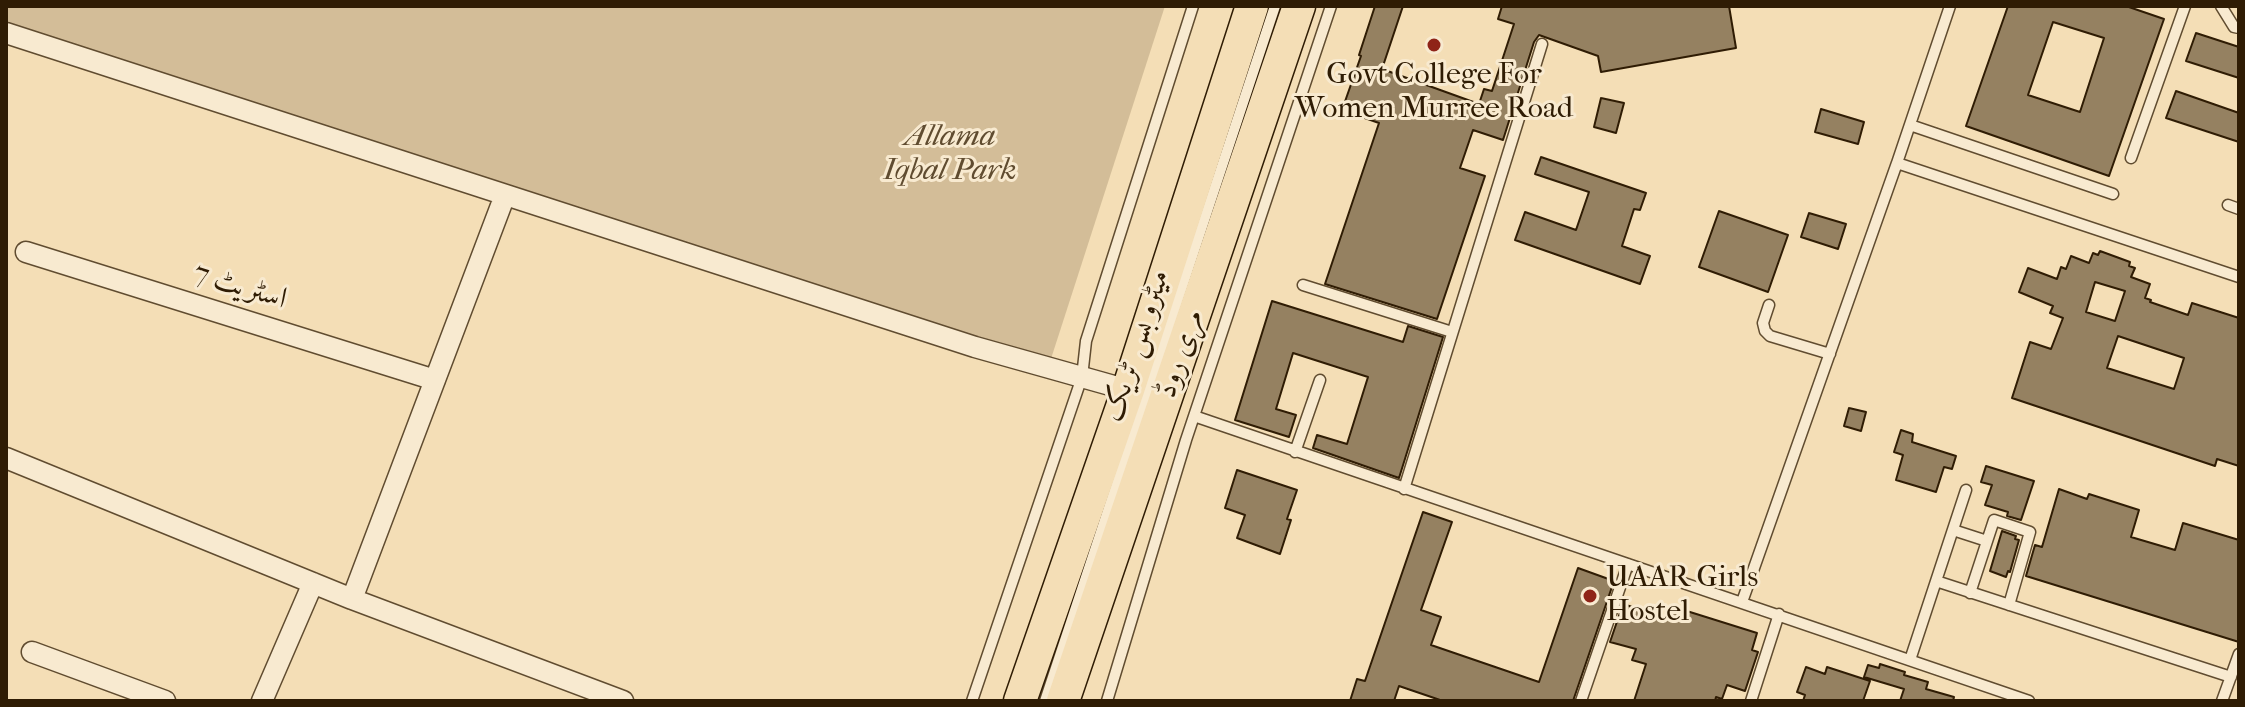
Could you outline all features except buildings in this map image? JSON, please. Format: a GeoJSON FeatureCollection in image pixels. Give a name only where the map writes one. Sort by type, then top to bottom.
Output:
{"type":"FeatureCollection","features":[{"type":"Feature","properties":{"kind":"main road","name":"مری روڈ"},"geometry":{"type":"LineString","coordinates":[[1020,701],[1128,390],[1252,6]]}},
{"type":"Feature","properties":{"kind":"main road","name":"مری روڈ"},"geometry":{"type":"LineString","coordinates":[[1063,701],[1299,6]]}},
{"type":"Feature","properties":{"kind":"street"},"geometry":{"type":"LineString","coordinates":[[6,33],[975,347],[1128,390]]}},
{"type":"Feature","properties":{"kind":"street"},"geometry":{"type":"LineString","coordinates":[[352,599],[505,195]]}},
{"type":"Feature","properties":{"kind":"street","name":"اسٹریٹ 7"},"geometry":{"type":"LineString","coordinates":[[26,252],[435,380]]}},
{"type":"Feature","properties":{"kind":"street"},"geometry":{"type":"LineString","coordinates":[[6,458],[352,599],[623,701]]}},
{"type":"Feature","properties":{"kind":"street"},"geometry":{"type":"LineString","coordinates":[[262,701],[313,583]]}},
{"type":"Feature","properties":{"kind":"street"},"geometry":{"type":"LineString","coordinates":[[32,652],[165,701]]}},
{"type":"Feature","properties":{"kind":"lane"},"geometry":{"type":"LineString","coordinates":[[972,701],[1082,377],[1086,341],[1193,6]]}},
{"type":"Feature","properties":{"kind":"lane","name":"میٹرو بس ٹریک"},"geometry":{"type":"LineString","coordinates":[[1045,701],[1275,6]]}},
{"type":"Feature","properties":{"kind":"lane"},"geometry":{"type":"LineString","coordinates":[[1107,701],[1194,416],[1331,6]]}},
{"type":"Feature","properties":{"kind":"lane"},"geometry":{"type":"LineString","coordinates":[[1742,602],[1950,6]]}},
{"type":"Feature","properties":{"kind":"lane"},"geometry":{"type":"LineString","coordinates":[[2131,158],[2185,6]]}},
{"type":"Feature","properties":{"kind":"lane"},"geometry":{"type":"LineString","coordinates":[[2221,6],[2234,27],[2239,28]]}},
{"type":"Feature","properties":{"kind":"lane"},"geometry":{"type":"LineString","coordinates":[[1404,489],[1542,44]]}},
{"type":"Feature","properties":{"kind":"lane"},"geometry":{"type":"LineString","coordinates":[[1910,125],[2113,194]]}},
{"type":"Feature","properties":{"kind":"lane"},"geometry":{"type":"LineString","coordinates":[[1897,163],[2239,277]]}},
{"type":"Feature","properties":{"kind":"lane"},"geometry":{"type":"LineString","coordinates":[[1303,285],[1452,332]]}},
{"type":"Feature","properties":{"kind":"lane"},"geometry":{"type":"LineString","coordinates":[[1769,305],[1763,323],[1770,336],[1830,354]]}},
{"type":"Feature","properties":{"kind":"lane"},"geometry":{"type":"LineString","coordinates":[[1295,452],[1320,380]]}},
{"type":"Feature","properties":{"kind":"lane"},"geometry":{"type":"LineString","coordinates":[[1194,416],[2029,701]]}},
{"type":"Feature","properties":{"kind":"lane"},"geometry":{"type":"LineString","coordinates":[[1910,660],[1966,490]]}},
{"type":"Feature","properties":{"kind":"lane"},"geometry":{"type":"LineString","coordinates":[[1970,593],[1994,520],[2030,532],[2009,605]]}},
{"type":"Feature","properties":{"kind":"lane"},"geometry":{"type":"LineString","coordinates":[[1953,530],[1987,541]]}},
{"type":"Feature","properties":{"kind":"lane"},"geometry":{"type":"LineString","coordinates":[[1581,701],[1628,564]]}},
{"type":"Feature","properties":{"kind":"lane"},"geometry":{"type":"LineString","coordinates":[[1936,581],[2231,677]]}},
{"type":"Feature","properties":{"kind":"lane"},"geometry":{"type":"LineString","coordinates":[[1751,701],[1779,614]]}},
{"type":"Feature","properties":{"kind":"lane"},"geometry":{"type":"LineString","coordinates":[[2222,701],[2239,654]]}},
{"type":"Feature","properties":{"kind":"lane"},"geometry":{"type":"LineString","coordinates":[[1991,701],[1995,689]]}},
{"type":"Feature","properties":{"kind":"green space","name":"Allama Iqbal Park"},"geometry":{"type":"Polygon","coordinates":[[[6,6],[1165,6],[1048,368],[6,33],[6,6]]]}},
{"type":"Feature","properties":{"kind":"place","name":"Govt College For Women Murree Road"},"geometry":{"type":"Point","coordinates":[1434,45]}},
{"type":"Feature","properties":{"kind":"place","name":"UAAR Girls Hostel"},"geometry":{"type":"Point","coordinates":[1590,596]}}]}
